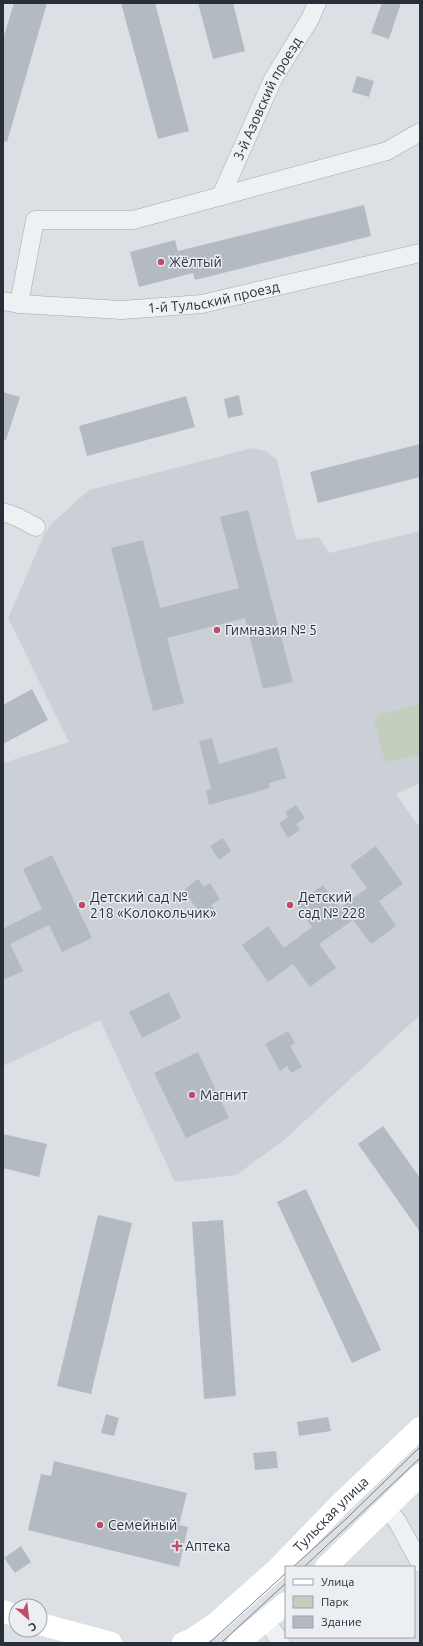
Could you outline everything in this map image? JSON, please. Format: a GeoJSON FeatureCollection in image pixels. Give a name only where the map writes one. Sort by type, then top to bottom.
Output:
{"type":"FeatureCollection","features":[{"type":"Feature","properties":{"kind":"street","name":"3-й Азовский проезд"},"geometry":{"type":"LineString","coordinates":[[221,196],[273,79],[310,19],[318,3]]}},
{"type":"Feature","properties":{"kind":"street"},"geometry":{"type":"LineString","coordinates":[[11,303],[35,220],[133,220],[386,151],[420,132]]}},
{"type":"Feature","properties":{"kind":"street","name":"1-й Тульский проезд"},"geometry":{"type":"LineString","coordinates":[[11,303],[122,310],[202,304],[420,253]]}},
{"type":"Feature","properties":{"kind":"street"},"geometry":{"type":"LineString","coordinates":[[3,512],[17,516],[36,527]]}},
{"type":"Feature","properties":{"kind":"street","name":"Тульская улица"},"geometry":{"type":"LineString","coordinates":[[183,1643],[191,1640],[215,1624],[260,1584],[420,1428]]}},
{"type":"Feature","properties":{"kind":"street"},"geometry":{"type":"LineString","coordinates":[[327,1566],[420,1475]]}},
{"type":"Feature","properties":{"kind":"street"},"geometry":{"type":"LineString","coordinates":[[386,1508],[397,1521],[420,1563]]}},
{"type":"Feature","properties":{"kind":"street"},"geometry":{"type":"LineString","coordinates":[[238,1643],[285,1604]]}},
{"type":"Feature","properties":{"kind":"street"},"geometry":{"type":"LineString","coordinates":[[265,1622],[281,1643]]}},
{"type":"Feature","properties":{"kind":"street"},"geometry":{"type":"LineString","coordinates":[[48,1626],[111,1643]]}},
{"type":"Feature","properties":{"kind":"shaded area"},"geometry":{"type":"Polygon","coordinates":[[[253,448],[266,451],[277,460],[296,540],[319,537],[329,553],[420,531],[420,783],[396,794],[420,828],[420,1015],[284,1140],[236,1175],[175,1182],[100,1020],[3,1066],[3,763],[69,742],[8,618],[45,533],[51,524],[89,490],[253,448]]]}},
{"type":"Feature","properties":{"kind":"green space"},"geometry":{"type":"Polygon","coordinates":[[[420,704],[420,754],[390,762],[387,761],[383,756],[374,720],[379,715],[420,704]]]}},
{"type":"Feature","properties":{"kind":"building"},"geometry":{"type":"Polygon","coordinates":[[[14,3],[47,3],[7,142],[3,141],[3,39],[14,3]]]}},
{"type":"Feature","properties":{"kind":"building"},"geometry":{"type":"Polygon","coordinates":[[[121,3],[155,3],[189,131],[158,139],[121,3]]]}},
{"type":"Feature","properties":{"kind":"building"},"geometry":{"type":"Polygon","coordinates":[[[198,3],[233,3],[245,51],[213,59],[198,3]]]}},
{"type":"Feature","properties":{"kind":"building"},"geometry":{"type":"Polygon","coordinates":[[[382,3],[401,3],[389,39],[371,33],[382,3]]]}},
{"type":"Feature","properties":{"kind":"building"},"geometry":{"type":"Polygon","coordinates":[[[357,76],[374,81],[369,97],[352,92],[357,76]]]}},
{"type":"Feature","properties":{"kind":"building"},"geometry":{"type":"Polygon","coordinates":[[[364,205],[371,236],[195,280],[193,273],[139,287],[130,252],[175,240],[178,251],[364,205]]]}},
{"type":"Feature","properties":{"kind":"building"},"geometry":{"type":"Polygon","coordinates":[[[3,392],[20,397],[6,440],[3,439],[3,392]]]}},
{"type":"Feature","properties":{"kind":"building"},"geometry":{"type":"Polygon","coordinates":[[[239,395],[243,415],[228,418],[224,399],[239,395]]]}},
{"type":"Feature","properties":{"kind":"building"},"geometry":{"type":"Polygon","coordinates":[[[186,396],[195,427],[87,456],[79,426],[186,396]]]}},
{"type":"Feature","properties":{"kind":"building"},"geometry":{"type":"Polygon","coordinates":[[[420,444],[420,477],[318,503],[310,472],[420,444]]]}},
{"type":"Feature","properties":{"kind":"building"},"geometry":{"type":"Polygon","coordinates":[[[248,510],[293,682],[263,689],[245,618],[167,638],[184,703],[153,711],[111,548],[143,540],[160,608],[239,588],[220,517],[248,510]]]}},
{"type":"Feature","properties":{"kind":"building"},"geometry":{"type":"Polygon","coordinates":[[[32,689],[48,720],[3,744],[3,705],[32,689]]]}},
{"type":"Feature","properties":{"kind":"building"},"geometry":{"type":"Polygon","coordinates":[[[212,738],[219,764],[277,747],[286,778],[269,783],[270,788],[209,805],[206,790],[211,789],[199,741],[212,738]]]}},
{"type":"Feature","properties":{"kind":"building"},"geometry":{"type":"Polygon","coordinates":[[[296,805],[305,818],[296,824],[300,830],[288,838],[279,823],[288,817],[285,812],[296,805]]]}},
{"type":"Feature","properties":{"kind":"building"},"geometry":{"type":"Polygon","coordinates":[[[223,838],[231,851],[219,860],[210,846],[223,838]]]}},
{"type":"Feature","properties":{"kind":"building"},"geometry":{"type":"Polygon","coordinates":[[[376,846],[403,884],[379,901],[396,926],[371,944],[353,920],[319,944],[336,968],[310,987],[293,964],[268,982],[242,945],[268,926],[284,948],[312,927],[296,904],[323,885],[340,908],[367,888],[350,865],[376,846]]]}},
{"type":"Feature","properties":{"kind":"building"},"geometry":{"type":"Polygon","coordinates":[[[52,855],[92,938],[62,952],[49,925],[10,944],[23,971],[3,980],[3,929],[42,909],[23,869],[52,855]]]}},
{"type":"Feature","properties":{"kind":"building"},"geometry":{"type":"Polygon","coordinates":[[[198,879],[204,887],[210,883],[220,899],[211,905],[215,910],[203,918],[184,890],[198,879]]]}},
{"type":"Feature","properties":{"kind":"building"},"geometry":{"type":"Polygon","coordinates":[[[169,992],[181,1018],[142,1038],[129,1012],[169,992]]]}},
{"type":"Feature","properties":{"kind":"building"},"geometry":{"type":"Polygon","coordinates":[[[288,1031],[295,1043],[290,1046],[302,1067],[291,1073],[287,1066],[280,1071],[265,1044],[288,1031]]]}},
{"type":"Feature","properties":{"kind":"building","name":"Магнит"},"geometry":{"type":"Polygon","coordinates":[[[198,1052],[229,1118],[186,1138],[154,1073],[198,1052]]]}},
{"type":"Feature","properties":{"kind":"building"},"geometry":{"type":"Polygon","coordinates":[[[383,1126],[420,1178],[420,1232],[358,1144],[383,1126]]]}},
{"type":"Feature","properties":{"kind":"building"},"geometry":{"type":"Polygon","coordinates":[[[3,1134],[47,1144],[39,1177],[3,1168],[3,1134]]]}},
{"type":"Feature","properties":{"kind":"building"},"geometry":{"type":"Polygon","coordinates":[[[306,1189],[381,1350],[352,1363],[277,1202],[306,1189]]]}},
{"type":"Feature","properties":{"kind":"building"},"geometry":{"type":"Polygon","coordinates":[[[98,1215],[132,1223],[91,1394],[57,1386],[98,1215]]]}},
{"type":"Feature","properties":{"kind":"building"},"geometry":{"type":"Polygon","coordinates":[[[223,1220],[236,1396],[204,1399],[192,1222],[223,1220]]]}},
{"type":"Feature","properties":{"kind":"building"},"geometry":{"type":"Polygon","coordinates":[[[106,1414],[119,1418],[114,1436],[101,1433],[106,1414]]]}},
{"type":"Feature","properties":{"kind":"building"},"geometry":{"type":"Polygon","coordinates":[[[328,1417],[331,1431],[299,1436],[297,1422],[328,1417]]]}},
{"type":"Feature","properties":{"kind":"building"},"geometry":{"type":"Polygon","coordinates":[[[276,1451],[278,1468],[255,1470],[253,1453],[276,1451]]]}},
{"type":"Feature","properties":{"kind":"building"},"geometry":{"type":"Polygon","coordinates":[[[54,1461],[187,1493],[179,1525],[188,1527],[179,1567],[28,1530],[41,1474],[51,1476],[54,1461]]]}},
{"type":"Feature","properties":{"kind":"building"},"geometry":{"type":"Polygon","coordinates":[[[21,1546],[31,1562],[15,1573],[4,1558],[21,1546]]]}},
{"type":"Feature","properties":{"kind":"tram line"},"geometry":{"type":"LineString","coordinates":[[294,1566],[346,1519],[420,1447]]}},
{"type":"Feature","properties":{"kind":"tram line"},"geometry":{"type":"LineString","coordinates":[[305,1566],[420,1458]]}},
{"type":"Feature","properties":{"kind":"tram line"},"geometry":{"type":"LineString","coordinates":[[209,1643],[285,1574]]}},
{"type":"Feature","properties":{"kind":"tram line"},"geometry":{"type":"LineString","coordinates":[[221,1643],[285,1584]]}},
{"type":"Feature","properties":{"kind":"place","name":"Жёлтый"},"geometry":{"type":"Point","coordinates":[161,262]}},
{"type":"Feature","properties":{"kind":"place","name":"Гимназия № 5"},"geometry":{"type":"Point","coordinates":[217,630]}},
{"type":"Feature","properties":{"kind":"place","name":"Детский сад № 218 «Колокольчик»"},"geometry":{"type":"Point","coordinates":[82,905]}},
{"type":"Feature","properties":{"kind":"place","name":"Детский сад № 228"},"geometry":{"type":"Point","coordinates":[290,905]}},
{"type":"Feature","properties":{"kind":"place","name":"Магнит"},"geometry":{"type":"Point","coordinates":[192,1095]}},
{"type":"Feature","properties":{"kind":"place","name":"Семейный"},"geometry":{"type":"Point","coordinates":[100,1525]}},
{"type":"Feature","properties":{"kind":"place","name":"Аптека"},"geometry":{"type":"Point","coordinates":[177,1546]}}]}
